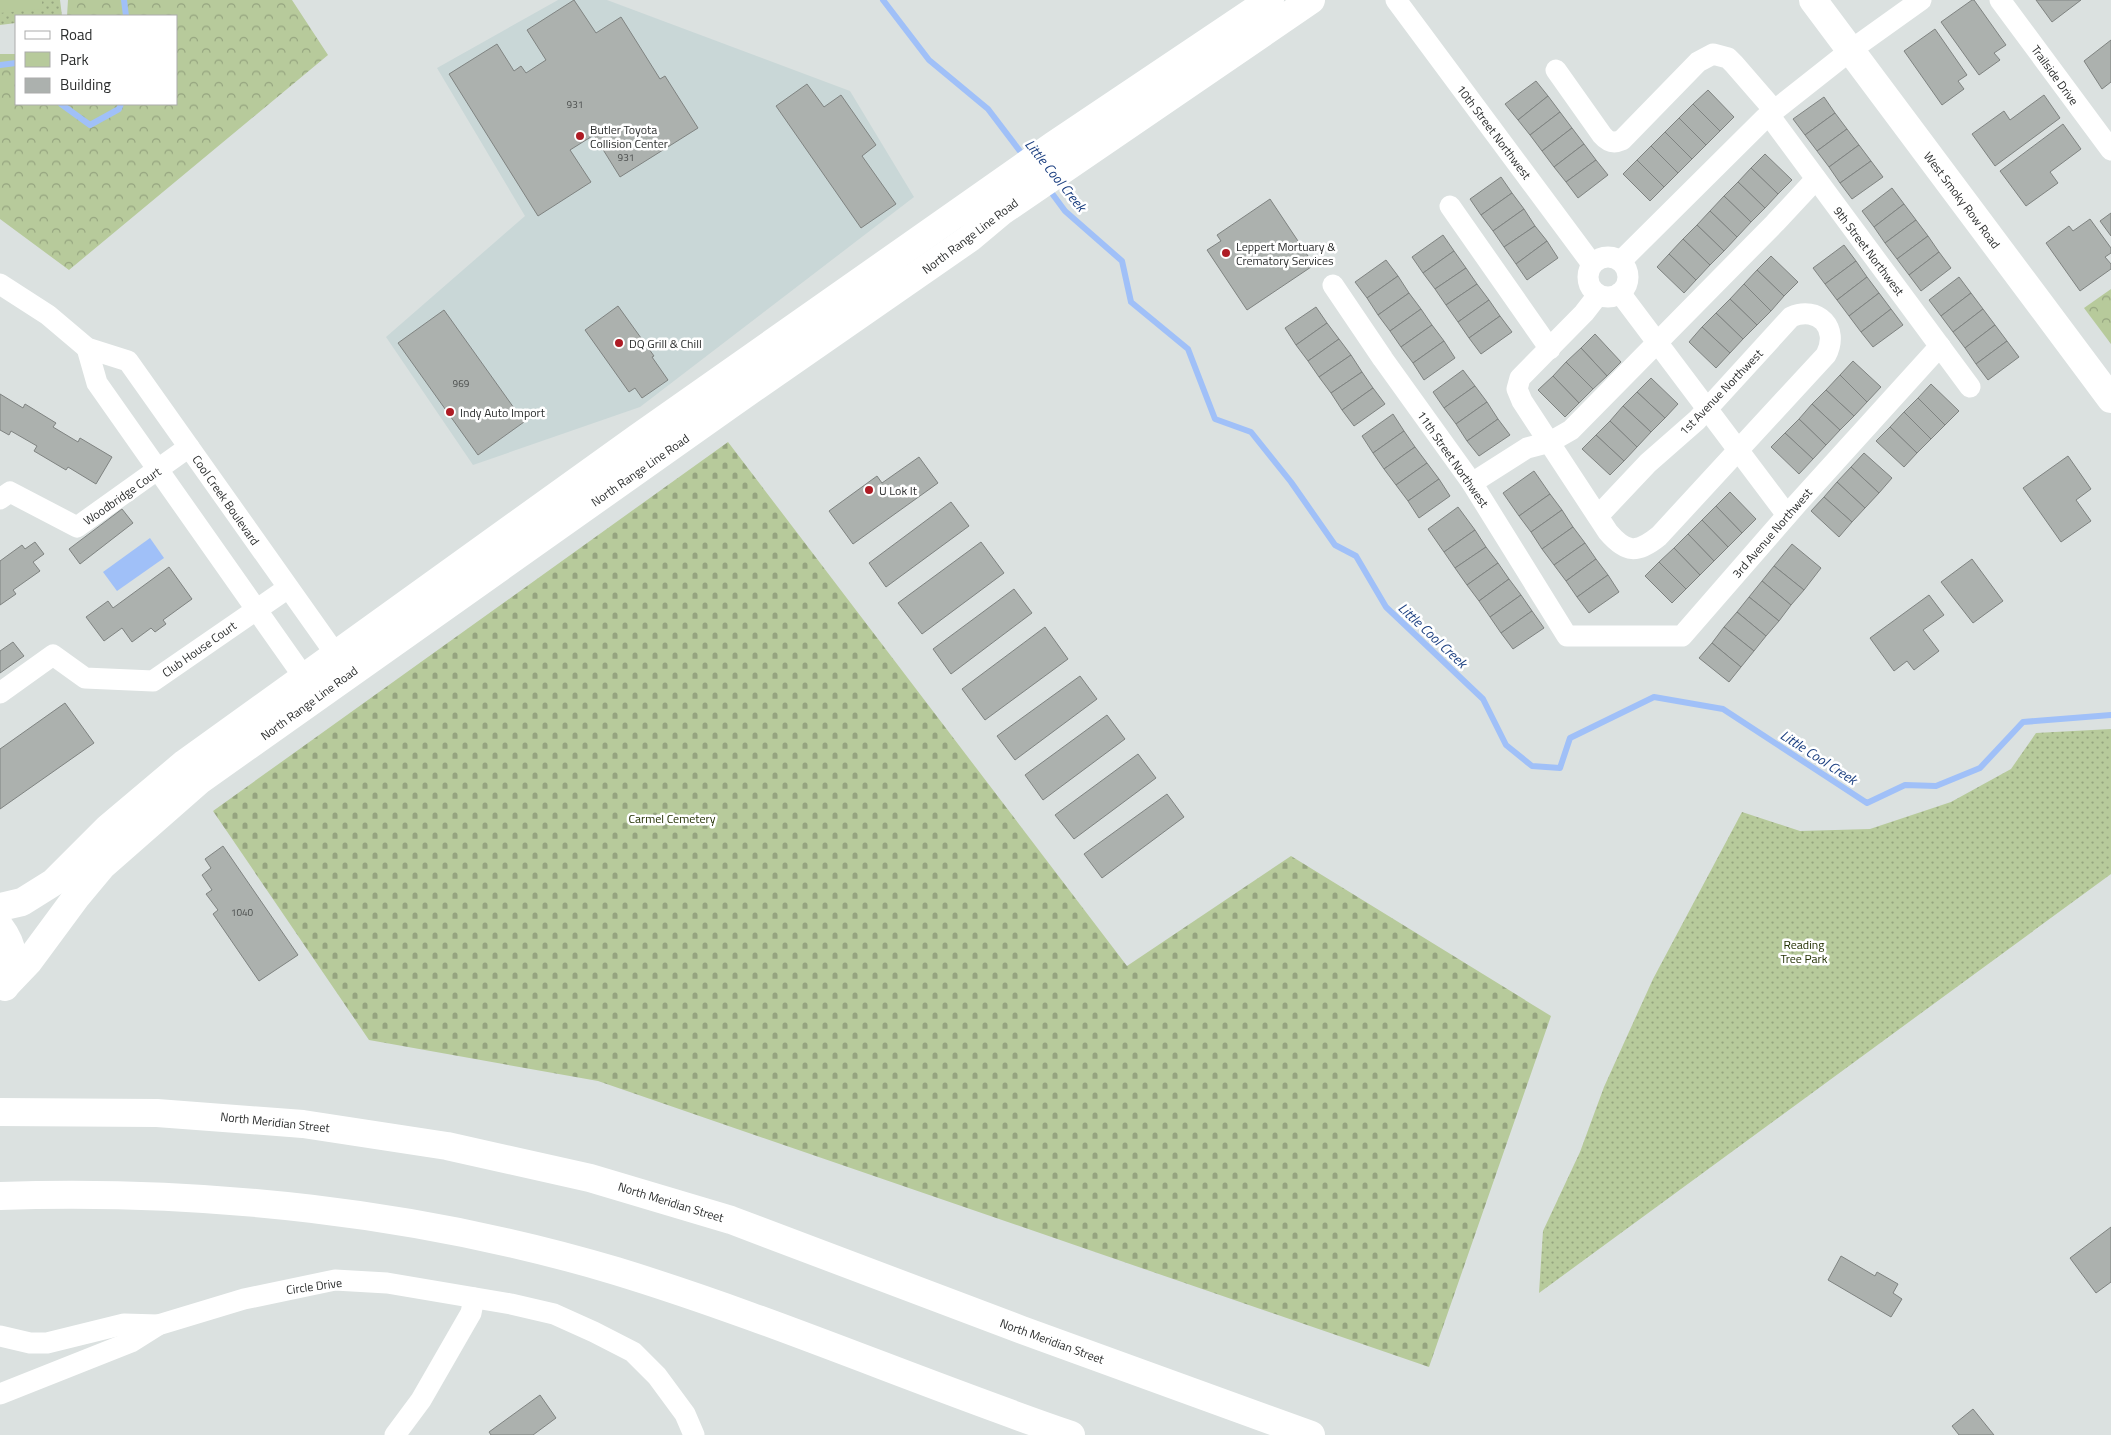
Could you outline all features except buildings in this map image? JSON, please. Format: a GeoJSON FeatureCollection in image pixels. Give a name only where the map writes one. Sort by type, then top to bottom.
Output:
{"type":"FeatureCollection","features":[{"type":"Feature","properties":{"kind":"main road","name":"North Range Line Road"},"geometry":{"type":"LineString","coordinates":[[4,989],[29,961],[77,896],[109,860],[200,780],[311,687],[970,238],[994,202],[1062,155],[1270,0]]}},
{"type":"Feature","properties":{"kind":"main road","name":"North Range Line Road"},"geometry":{"type":"LineString","coordinates":[[1062,155],[1311,0]]}},
{"type":"Feature","properties":{"kind":"main road","name":"West Smoky Row Road"},"geometry":{"type":"LineString","coordinates":[[1813,0],[2111,400]]}},
{"type":"Feature","properties":{"kind":"main road","name":"North Range Line Road"},"geometry":{"type":"LineString","coordinates":[[0,907],[22,902],[54,882],[108,828],[185,763],[269,701],[311,687]]}},
{"type":"Feature","properties":{"kind":"main road"},"geometry":{"type":"LineString","coordinates":[[0,927],[8,937],[13,952],[13,968],[4,989]]}},
{"type":"Feature","properties":{"kind":"main road","name":"North Meridian Street"},"geometry":{"type":"LineString","coordinates":[[0,1112],[157,1112],[303,1124],[447,1146],[590,1178],[660,1197],[731,1220],[1022,1330],[1310,1435]]}},
{"type":"Feature","properties":{"kind":"main road"},"geometry":{"type":"LineString","coordinates":[[0,1196],[107,1196],[254,1203],[400,1222],[472,1236],[613,1270],[682,1292],[752,1316],[986,1406],[1071,1435]]}},
{"type":"Feature","properties":{"kind":"street","name":"10th Street Northwest"},"geometry":{"type":"LineString","coordinates":[[1396,0],[1592,264]]}},
{"type":"Feature","properties":{"kind":"street"},"geometry":{"type":"LineString","coordinates":[[1622,261],[1772,113],[1851,50],[1921,0]]}},
{"type":"Feature","properties":{"kind":"street","name":"Trailside Drive"},"geometry":{"type":"LineString","coordinates":[[2000,0],[2111,150]]}},
{"type":"Feature","properties":{"kind":"street","name":"9th Street Northwest"},"geometry":{"type":"LineString","coordinates":[[1556,70],[1602,135],[1610,142],[1616,142],[1622,140],[1698,62],[1713,54],[1728,58],[1772,113],[1816,179],[1970,386]]}},
{"type":"Feature","properties":{"kind":"street"},"geometry":{"type":"LineString","coordinates":[[1472,483],[1527,448],[1550,442],[1571,430],[1658,344],[1816,179]]}},
{"type":"Feature","properties":{"kind":"street"},"geometry":{"type":"LineString","coordinates":[[1450,206],[1550,349]]}},
{"type":"Feature","properties":{"kind":"street"},"geometry":{"type":"LineString","coordinates":[[1604,256],[1622,261],[1629,278],[1624,290],[1607,297],[1598,295],[1589,283],[1588,272],[1592,264],[1604,256]]}},
{"type":"Feature","properties":{"kind":"street","name":"Cool Creek Boulevard"},"geometry":{"type":"LineString","coordinates":[[0,284],[48,315],[87,348],[128,361],[343,664]]}},
{"type":"Feature","properties":{"kind":"street","name":"11th Street Northwest"},"geometry":{"type":"LineString","coordinates":[[1333,285],[1383,359],[1472,483],[1567,636]]}},
{"type":"Feature","properties":{"kind":"street"},"geometry":{"type":"LineString","coordinates":[[1620,293],[1787,515]]}},
{"type":"Feature","properties":{"kind":"street"},"geometry":{"type":"LineString","coordinates":[[1598,295],[1550,349],[1520,378],[1517,389],[1522,401],[1598,516]]}},
{"type":"Feature","properties":{"kind":"street","name":"1st Avenue Northwest"},"geometry":{"type":"LineString","coordinates":[[1804,313],[1810,314],[1825,323],[1830,331],[1831,340],[1826,355],[1738,452],[1649,545],[1632,550],[1624,548],[1616,541],[1598,516],[1648,463],[1707,410],[1791,317],[1804,313]]}},
{"type":"Feature","properties":{"kind":"street","name":"3rd Avenue Northwest"},"geometry":{"type":"LineString","coordinates":[[1567,636],[1682,636],[1787,515],[1940,346]]}},
{"type":"Feature","properties":{"kind":"street"},"geometry":{"type":"LineString","coordinates":[[87,348],[97,383],[311,687]]}},
{"type":"Feature","properties":{"kind":"street","name":"Woodbridge Court"},"geometry":{"type":"LineString","coordinates":[[0,499],[10,492],[77,527],[189,447]]}},
{"type":"Feature","properties":{"kind":"street","name":"Club House Court"},"geometry":{"type":"LineString","coordinates":[[0,693],[54,655],[85,678],[153,681],[288,588]]}},
{"type":"Feature","properties":{"kind":"street","name":"Circle Drive"},"geometry":{"type":"LineString","coordinates":[[0,1336],[30,1342],[47,1343],[124,1324],[158,1324],[244,1299],[335,1280],[387,1283],[511,1304],[554,1314],[633,1352],[663,1383],[685,1414],[694,1435]]}},
{"type":"Feature","properties":{"kind":"street"},"geometry":{"type":"LineString","coordinates":[[395,1435],[421,1400],[471,1313],[474,1298]]}},
{"type":"Feature","properties":{"kind":"street","name":"Circle Drive"},"geometry":{"type":"LineString","coordinates":[[0,1394],[131,1342],[158,1324]]}},
{"type":"Feature","properties":{"kind":"shaded area"},"geometry":{"type":"Polygon","coordinates":[[[558,0],[607,0],[850,91],[914,197],[640,407],[473,465],[386,337],[525,216],[437,68],[558,0]]]}},
{"type":"Feature","properties":{"kind":"green space"},"geometry":{"type":"Polygon","coordinates":[[[0,0],[60,0],[62,15],[15,15],[15,23],[0,25],[0,0]]]}},
{"type":"Feature","properties":{"kind":"green space"},"geometry":{"type":"Polygon","coordinates":[[[0,0],[42,0],[42,9],[0,13],[0,0]]]}},
{"type":"Feature","properties":{"kind":"green space"},"geometry":{"type":"Polygon","coordinates":[[[68,0],[292,0],[328,55],[69,270],[0,219],[0,54],[15,54],[15,105],[178,105],[178,15],[67,15],[68,0]]]}},
{"type":"Feature","properties":{"kind":"green space"},"geometry":{"type":"Polygon","coordinates":[[[2111,289],[2111,344],[2084,308],[2111,289]]]}},
{"type":"Feature","properties":{"kind":"green space","name":"Carmel Cemetery"},"geometry":{"type":"Polygon","coordinates":[[[728,442],[1127,966],[1291,856],[1551,1016],[1429,1367],[598,1081],[369,1040],[213,811],[728,442]]]}},
{"type":"Feature","properties":{"kind":"green space","name":"Reading Tree Park"},"geometry":{"type":"Polygon","coordinates":[[[2111,729],[2111,874],[1539,1293],[1543,1231],[1580,1152],[1604,1087],[1653,979],[1742,812],[1800,831],[1870,829],[1951,802],[2011,769],[2036,733],[2111,729]]]}},
{"type":"Feature","properties":{"kind":"water"},"geometry":{"type":"Polygon","coordinates":[[[150,538],[164,558],[117,591],[103,572],[150,538]]]}},
{"type":"Feature","properties":{"kind":"waterway"},"geometry":{"type":"LineString","coordinates":[[124,0],[126,15]]}},
{"type":"Feature","properties":{"kind":"waterway","name":"Little Cool Creek"},"geometry":{"type":"LineString","coordinates":[[883,0],[929,60],[988,109],[1026,159]]}},
{"type":"Feature","properties":{"kind":"waterway"},"geometry":{"type":"LineString","coordinates":[[0,65],[15,63]]}},
{"type":"Feature","properties":{"kind":"waterway"},"geometry":{"type":"LineString","coordinates":[[62,105],[90,125],[119,109],[121,105]]}},
{"type":"Feature","properties":{"kind":"waterway","name":"Little Cool Creek"},"geometry":{"type":"LineString","coordinates":[[1048,188],[1065,211],[1122,261],[1131,302],[1188,349],[1215,419],[1251,432],[1291,482],[1335,545],[1356,556],[1386,607],[1483,699],[1506,745],[1532,766],[1560,768],[1570,738],[1654,697],[1723,709],[1867,803],[1905,785],[1936,786],[1980,768],[2023,722],[2111,715]]}},
{"type":"Feature","properties":{"kind":"place","name":"Butler Toyota Collision Center"},"geometry":{"type":"Point","coordinates":[580,136]}},
{"type":"Feature","properties":{"kind":"place","name":"Leppert Mortuary & Crematory Services"},"geometry":{"type":"Point","coordinates":[1226,253]}},
{"type":"Feature","properties":{"kind":"place","name":"DQ Grill & Chill"},"geometry":{"type":"Point","coordinates":[619,343]}},
{"type":"Feature","properties":{"kind":"place","name":"Indy Auto Import"},"geometry":{"type":"Point","coordinates":[450,412]}},
{"type":"Feature","properties":{"kind":"place","name":"U Lok It"},"geometry":{"type":"Point","coordinates":[869,490]}}]}
